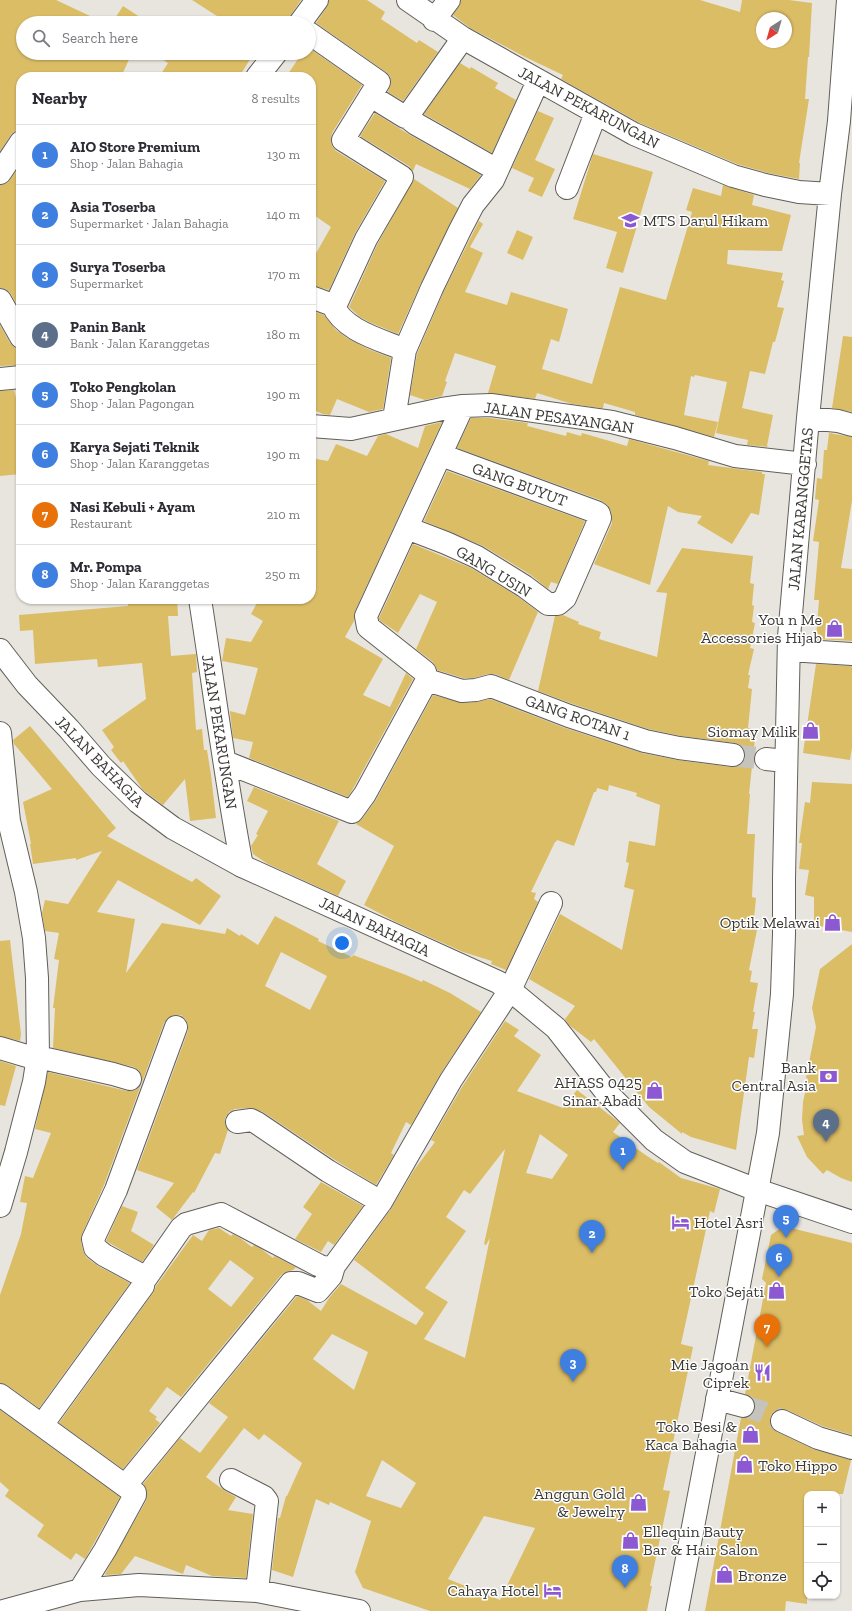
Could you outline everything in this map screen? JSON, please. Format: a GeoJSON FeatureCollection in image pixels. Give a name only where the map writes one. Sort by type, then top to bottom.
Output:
{"type":"FeatureCollection","features":[{"type":"Feature","properties":{"kind":"street"},"geometry":{"type":"LineString","coordinates":[[305,16],[317,0]]}},
{"type":"Feature","properties":{"kind":"street","name":"JALAN PEKARUNGAN"},"geometry":{"type":"LineString","coordinates":[[408,0],[434,20],[463,38],[634,134],[733,176],[798,192],[830,194]]}},
{"type":"Feature","properties":{"kind":"street"},"geometry":{"type":"LineString","coordinates":[[434,20],[449,0]]}},
{"type":"Feature","properties":{"kind":"street","name":"JALAN KARANGGETAS"},"geometry":{"type":"LineString","coordinates":[[677,1611],[768,1133],[782,994],[784,934],[784,870],[776,760],[789,650],[808,418],[830,194],[849,49],[848,0]]}},
{"type":"Feature","properties":{"kind":"street"},"geometry":{"type":"LineString","coordinates":[[316,38],[379,82],[343,140],[402,177],[366,239],[339,299],[332,304]]}},
{"type":"Feature","properties":{"kind":"street"},"geometry":{"type":"LineString","coordinates":[[407,117],[463,38]]}},
{"type":"Feature","properties":{"kind":"street"},"geometry":{"type":"LineString","coordinates":[[261,72],[270,60]]}},
{"type":"Feature","properties":{"kind":"street"},"geometry":{"type":"LineString","coordinates":[[394,419],[405,350],[432,288],[463,224],[473,205],[493,180],[538,81]]}},
{"type":"Feature","properties":{"kind":"street"},"geometry":{"type":"LineString","coordinates":[[370,96],[497,170]]}},
{"type":"Feature","properties":{"kind":"street"},"geometry":{"type":"LineString","coordinates":[[567,188],[596,113]]}},
{"type":"Feature","properties":{"kind":"street"},"geometry":{"type":"LineString","coordinates":[[0,173],[16,149]]}},
{"type":"Feature","properties":{"kind":"street"},"geometry":{"type":"LineString","coordinates":[[316,299],[332,304],[336,314],[350,328],[405,350]]}},
{"type":"Feature","properties":{"kind":"street"},"geometry":{"type":"LineString","coordinates":[[0,300],[16,328]]}},
{"type":"Feature","properties":{"kind":"street"},"geometry":{"type":"LineString","coordinates":[[0,379],[16,377]]}},
{"type":"Feature","properties":{"kind":"street","name":"JALAN PESAYANGAN"},"geometry":{"type":"LineString","coordinates":[[316,426],[351,429],[462,406],[491,405],[612,422],[735,456],[805,464]]}},
{"type":"Feature","properties":{"kind":"street"},"geometry":{"type":"LineString","coordinates":[[225,762],[349,812],[352,812],[364,794],[427,680],[425,672],[368,627],[366,619],[367,614],[441,455],[462,406]]}},
{"type":"Feature","properties":{"kind":"street"},"geometry":{"type":"LineString","coordinates":[[808,418],[838,421],[852,425]]}},
{"type":"Feature","properties":{"kind":"street","name":"GANG BUYUT"},"geometry":{"type":"LineString","coordinates":[[441,455],[600,514],[600,518],[567,595],[562,602],[558,604]]}},
{"type":"Feature","properties":{"kind":"street","name":"GANG USIN"},"geometry":{"type":"LineString","coordinates":[[407,528],[446,542],[476,557],[524,586],[544,602],[548,604],[558,604]]}},
{"type":"Feature","properties":{"kind":"street","name":"JALAN PEKARUNGAN"},"geometry":{"type":"LineString","coordinates":[[201,604],[225,762],[229,798],[242,866]]}},
{"type":"Feature","properties":{"kind":"street","name":"JALAN BAHAGIA"},"geometry":{"type":"LineString","coordinates":[[0,650],[27,685],[69,729],[101,766],[138,802],[173,828],[242,866],[349,913],[498,982],[556,1028],[606,1092],[654,1140],[685,1162],[758,1190],[852,1222]]}},
{"type":"Feature","properties":{"kind":"street"},"geometry":{"type":"LineString","coordinates":[[789,650],[852,654]]}},
{"type":"Feature","properties":{"kind":"street","name":"GANG ROTAN 1"},"geometry":{"type":"LineString","coordinates":[[427,680],[462,691],[493,686],[569,716],[645,741],[679,748],[733,755]]}},
{"type":"Feature","properties":{"kind":"street"},"geometry":{"type":"LineString","coordinates":[[0,733],[9,821],[26,892],[34,938],[37,978],[38,1058],[30,1098],[0,1206]]}},
{"type":"Feature","properties":{"kind":"street"},"geometry":{"type":"LineString","coordinates":[[125,1486],[292,1283],[298,1283],[318,1291],[331,1276],[334,1266],[380,1202],[451,1080],[510,990],[551,903]]}},
{"type":"Feature","properties":{"kind":"street"},"geometry":{"type":"LineString","coordinates":[[144,1281],[141,1275],[104,1255],[95,1248],[93,1239],[116,1190],[176,1027]]}},
{"type":"Feature","properties":{"kind":"street"},"geometry":{"type":"LineString","coordinates":[[0,1048],[130,1079]]}},
{"type":"Feature","properties":{"kind":"street"},"geometry":{"type":"LineString","coordinates":[[237,1122],[251,1120],[257,1123],[328,1171],[380,1202]]}},
{"type":"Feature","properties":{"kind":"street"},"geometry":{"type":"LineString","coordinates":[[42,1426],[138,1292],[181,1228],[186,1224],[221,1214],[318,1265],[325,1268],[334,1266]]}},
{"type":"Feature","properties":{"kind":"street"},"geometry":{"type":"LineString","coordinates":[[0,1395],[134,1492],[135,1495],[105,1550],[80,1590]]}},
{"type":"Feature","properties":{"kind":"street"},"geometry":{"type":"LineString","coordinates":[[717,1399],[743,1406]]}},
{"type":"Feature","properties":{"kind":"street"},"geometry":{"type":"LineString","coordinates":[[782,1421],[818,1438],[852,1448]]}},
{"type":"Feature","properties":{"kind":"street"},"geometry":{"type":"LineString","coordinates":[[231,1480],[264,1497],[267,1501],[257,1591]]}},
{"type":"Feature","properties":{"kind":"street"},"geometry":{"type":"LineString","coordinates":[[3,1611],[80,1590],[139,1585],[257,1591],[359,1611]]}},
{"type":"Feature","properties":{"kind":"building"},"geometry":{"type":"Polygon","coordinates":[[[0,0],[56,0],[90,16],[16,16],[16,60],[129,60],[123,72],[16,72],[16,131],[11,135],[0,151],[0,0]]]}},
{"type":"Feature","properties":{"kind":"building"},"geometry":{"type":"Polygon","coordinates":[[[192,0],[301,0],[290,16],[217,16],[192,0]]]}},
{"type":"Feature","properties":{"kind":"building"},"geometry":{"type":"Polygon","coordinates":[[[329,0],[367,0],[385,12],[381,19],[417,43],[419,40],[438,52],[403,101],[388,92],[391,82],[390,76],[386,72],[316,23],[327,7],[329,0]]]}},
{"type":"Feature","properties":{"kind":"building"},"geometry":{"type":"Polygon","coordinates":[[[461,0],[700,0],[740,12],[742,0],[789,0],[812,3],[805,99],[809,99],[799,163],[799,179],[768,173],[737,164],[640,123],[561,79],[563,75],[470,28],[453,15],[459,7],[461,0]]]}},
{"type":"Feature","properties":{"kind":"building"},"geometry":{"type":"Polygon","coordinates":[[[123,6],[138,16],[117,16],[123,6]]]}},
{"type":"Feature","properties":{"kind":"building"},"geometry":{"type":"Polygon","coordinates":[[[316,53],[362,85],[332,133],[332,146],[336,151],[385,181],[355,233],[329,290],[316,286],[316,253],[331,227],[316,216],[316,72],[289,72],[297,60],[316,60],[316,53]]]}},
{"type":"Feature","properties":{"kind":"building"},"geometry":{"type":"Polygon","coordinates":[[[164,60],[250,60],[242,72],[162,72],[168,63],[164,60]]]}},
{"type":"Feature","properties":{"kind":"building"},"geometry":{"type":"Polygon","coordinates":[[[460,63],[470,69],[471,67],[498,83],[495,88],[516,100],[492,153],[424,114],[460,63]]]}},
{"type":"Feature","properties":{"kind":"building"},"geometry":{"type":"Polygon","coordinates":[[[538,111],[554,118],[535,160],[555,169],[542,197],[528,191],[534,178],[512,168],[538,111]]]}},
{"type":"Feature","properties":{"kind":"building"},"geometry":{"type":"Polygon","coordinates":[[[375,113],[410,135],[481,175],[470,189],[416,164],[413,171],[409,166],[360,136],[375,113]]]}},
{"type":"Feature","properties":{"kind":"building"},"geometry":{"type":"Polygon","coordinates":[[[593,154],[653,172],[623,273],[606,268],[617,232],[573,219],[593,154]]]}},
{"type":"Feature","properties":{"kind":"building"},"geometry":{"type":"Polygon","coordinates":[[[16,171],[16,303],[6,289],[0,288],[0,185],[6,184],[16,171]]]}},
{"type":"Feature","properties":{"kind":"building"},"geometry":{"type":"Polygon","coordinates":[[[414,179],[458,208],[398,334],[369,322],[360,317],[349,307],[377,245],[414,179]]]}},
{"type":"Feature","properties":{"kind":"building"},"geometry":{"type":"Polygon","coordinates":[[[723,185],[754,195],[752,205],[791,215],[782,251],[728,250],[727,264],[783,273],[781,280],[784,281],[777,307],[784,308],[775,342],[773,342],[765,374],[750,371],[742,408],[773,415],[768,447],[747,445],[748,440],[716,433],[727,382],[695,375],[694,377],[691,376],[684,415],[718,422],[714,437],[635,415],[635,412],[604,403],[603,408],[600,408],[572,404],[537,393],[535,399],[488,393],[496,366],[455,353],[445,381],[447,382],[442,396],[425,400],[410,395],[417,354],[443,293],[479,221],[483,224],[470,247],[483,253],[465,292],[507,305],[511,292],[568,309],[559,342],[551,339],[542,369],[592,384],[620,287],[666,300],[692,212],[686,210],[693,188],[721,196],[723,185]]]}},
{"type":"Feature","properties":{"kind":"building"},"geometry":{"type":"Polygon","coordinates":[[[517,230],[533,237],[523,260],[507,253],[517,230]]]}},
{"type":"Feature","properties":{"kind":"building"},"geometry":{"type":"Polygon","coordinates":[[[316,312],[324,315],[336,330],[347,338],[368,349],[391,358],[383,409],[369,412],[337,399],[330,415],[316,411],[316,312]]]}},
{"type":"Feature","properties":{"kind":"building"},"geometry":{"type":"Polygon","coordinates":[[[0,325],[10,343],[16,348],[16,365],[0,366],[0,325]]]}},
{"type":"Feature","properties":{"kind":"building"},"geometry":{"type":"Polygon","coordinates":[[[843,336],[852,337],[852,412],[832,408],[843,336]]]}},
{"type":"Feature","properties":{"kind":"building"},"geometry":{"type":"Polygon","coordinates":[[[14,390],[16,398],[16,474],[0,476],[0,391],[14,390]]]}},
{"type":"Feature","properties":{"kind":"building"},"geometry":{"type":"Polygon","coordinates":[[[471,418],[490,418],[528,423],[527,426],[566,436],[567,432],[581,436],[582,433],[627,446],[629,439],[709,461],[708,465],[762,472],[762,474],[765,474],[759,515],[751,513],[732,544],[697,523],[702,516],[678,512],[668,506],[650,585],[594,564],[612,523],[611,511],[606,504],[600,500],[457,448],[471,418]]]}},
{"type":"Feature","properties":{"kind":"building"},"geometry":{"type":"Polygon","coordinates":[[[442,422],[355,611],[354,621],[345,637],[383,659],[363,695],[390,707],[406,673],[413,679],[348,797],[249,758],[253,742],[233,738],[230,711],[245,715],[258,668],[222,661],[226,638],[251,642],[263,621],[251,614],[256,604],[316,604],[316,459],[328,461],[336,444],[367,456],[378,436],[386,434],[418,448],[425,426],[442,422]]]}},
{"type":"Feature","properties":{"kind":"building"},"geometry":{"type":"Polygon","coordinates":[[[829,433],[852,437],[852,501],[841,568],[852,569],[852,641],[816,639],[819,600],[814,600],[819,542],[813,541],[819,500],[815,499],[817,478],[822,479],[824,450],[827,450],[829,433]]]}},
{"type":"Feature","properties":{"kind":"building"},"geometry":{"type":"Polygon","coordinates":[[[447,471],[585,521],[558,584],[551,582],[548,589],[531,575],[483,546],[424,521],[447,471]]]}},
{"type":"Feature","properties":{"kind":"building"},"geometry":{"type":"Polygon","coordinates":[[[413,544],[471,568],[517,596],[538,612],[509,680],[495,674],[488,674],[474,678],[463,678],[437,670],[433,662],[416,649],[437,602],[420,594],[398,633],[379,620],[413,544]]]}},
{"type":"Feature","properties":{"kind":"building"},"geometry":{"type":"Polygon","coordinates":[[[682,548],[753,556],[750,583],[754,584],[752,622],[755,623],[750,648],[754,649],[748,675],[750,675],[748,688],[752,689],[748,728],[756,729],[749,794],[747,834],[755,834],[752,897],[756,898],[753,929],[757,930],[749,970],[752,971],[750,982],[758,983],[753,1012],[755,1012],[752,1029],[758,1029],[754,1058],[749,1057],[736,1150],[691,1137],[682,1132],[682,1134],[649,1107],[594,1039],[591,1042],[569,1025],[565,1019],[575,1006],[529,979],[560,914],[622,950],[634,890],[624,887],[629,863],[626,862],[629,841],[655,846],[660,805],[636,796],[637,793],[609,785],[608,791],[597,788],[596,792],[594,792],[574,846],[557,840],[555,842],[531,892],[536,893],[534,899],[538,902],[506,970],[491,964],[492,961],[463,952],[396,922],[364,905],[394,846],[356,824],[362,819],[376,800],[433,695],[463,703],[490,699],[565,728],[642,753],[677,760],[731,767],[737,767],[743,763],[745,751],[741,745],[681,736],[648,729],[538,691],[555,616],[563,615],[579,622],[578,624],[601,632],[599,639],[657,657],[667,593],[656,592],[682,548]]]}},
{"type":"Feature","properties":{"kind":"building"},"geometry":{"type":"Polygon","coordinates":[[[128,604],[177,604],[178,616],[168,616],[171,656],[196,654],[197,672],[192,673],[196,730],[202,729],[204,750],[207,750],[216,818],[190,821],[185,779],[163,805],[143,790],[123,761],[121,763],[111,750],[114,747],[102,730],[146,699],[142,663],[98,667],[97,659],[35,664],[33,630],[20,631],[19,615],[128,606],[128,604]]]}},
{"type":"Feature","properties":{"kind":"building"},"geometry":{"type":"Polygon","coordinates":[[[816,664],[852,666],[852,748],[850,760],[803,753],[816,664]]]}},
{"type":"Feature","properties":{"kind":"building"},"geometry":{"type":"Polygon","coordinates":[[[30,726],[116,828],[107,836],[192,882],[196,878],[221,896],[200,925],[118,880],[97,912],[135,919],[126,973],[162,923],[225,934],[227,928],[240,936],[241,934],[258,945],[275,916],[319,939],[318,941],[352,957],[353,955],[422,982],[423,980],[450,993],[481,1012],[441,1073],[411,1125],[406,1122],[391,1153],[394,1155],[376,1185],[335,1160],[263,1112],[250,1108],[235,1109],[229,1112],[225,1118],[225,1124],[228,1130],[220,1154],[215,1153],[194,1193],[193,1192],[172,1220],[156,1207],[174,1183],[137,1170],[188,1031],[188,1024],[181,1015],[174,1015],[168,1018],[164,1023],[142,1082],[142,1076],[134,1067],[53,1048],[55,1008],[53,1008],[59,960],[54,959],[59,933],[45,931],[42,913],[45,900],[68,904],[102,851],[76,860],[76,858],[33,864],[31,844],[23,802],[52,789],[14,744],[13,740],[30,726]],[[281,952],[265,986],[310,1010],[327,976],[281,952]]]}},
{"type":"Feature","properties":{"kind":"building"},"geometry":{"type":"Polygon","coordinates":[[[812,782],[852,784],[852,932],[814,925],[814,897],[805,895],[809,870],[799,869],[802,843],[799,843],[805,802],[810,803],[812,782]]]}},
{"type":"Feature","properties":{"kind":"building"},"geometry":{"type":"Polygon","coordinates":[[[254,787],[339,821],[317,864],[346,881],[338,896],[268,864],[253,854],[251,846],[258,835],[256,834],[268,811],[247,801],[254,787]]]}},
{"type":"Feature","properties":{"kind":"building"},"geometry":{"type":"Polygon","coordinates":[[[10,940],[21,1034],[20,1041],[0,1036],[0,941],[10,940]]]}},
{"type":"Feature","properties":{"kind":"building"},"geometry":{"type":"Polygon","coordinates":[[[852,944],[852,1182],[827,1170],[823,1174],[807,1157],[797,1136],[804,1135],[802,1120],[803,1102],[816,1027],[812,1008],[820,969],[852,944]]]}},
{"type":"Feature","properties":{"kind":"building"},"geometry":{"type":"Polygon","coordinates":[[[505,1021],[519,1030],[514,1036],[541,1055],[517,1091],[563,1108],[577,1090],[620,1123],[613,1132],[647,1156],[658,1163],[659,1162],[681,1178],[720,1189],[714,1213],[710,1211],[681,1344],[693,1347],[663,1490],[670,1491],[650,1586],[652,1586],[647,1611],[430,1611],[363,1588],[355,1572],[371,1521],[330,1502],[329,1505],[316,1499],[293,1577],[272,1570],[278,1518],[280,1518],[286,1496],[302,1463],[264,1434],[259,1440],[244,1428],[206,1477],[236,1497],[228,1510],[253,1514],[246,1578],[212,1576],[186,1565],[183,1574],[135,1556],[121,1574],[106,1575],[105,1574],[146,1501],[147,1493],[143,1484],[180,1438],[200,1453],[228,1417],[209,1403],[297,1296],[307,1300],[321,1311],[329,1298],[341,1284],[416,1325],[424,1313],[354,1260],[391,1209],[414,1170],[435,1142],[431,1140],[462,1087],[505,1021]],[[540,1134],[526,1173],[552,1179],[568,1155],[540,1134]],[[505,1149],[470,1194],[464,1190],[446,1217],[466,1231],[425,1288],[448,1302],[424,1339],[465,1358],[490,1238],[486,1245],[484,1244],[505,1149]],[[332,1334],[313,1359],[354,1390],[368,1352],[332,1334]],[[382,1460],[366,1496],[401,1508],[416,1483],[382,1460]],[[484,1516],[448,1579],[500,1600],[535,1528],[484,1516]]]}},
{"type":"Feature","properties":{"kind":"building"},"geometry":{"type":"Polygon","coordinates":[[[0,1061],[16,1066],[5,1106],[0,1105],[0,1061]]]}},
{"type":"Feature","properties":{"kind":"building"},"geometry":{"type":"Polygon","coordinates":[[[48,1072],[127,1091],[133,1091],[139,1088],[141,1084],[104,1185],[82,1234],[81,1242],[83,1251],[87,1258],[98,1266],[130,1283],[39,1408],[7,1385],[0,1383],[0,1295],[21,1234],[27,1203],[20,1202],[25,1176],[33,1178],[51,1133],[35,1129],[48,1072]]]}},
{"type":"Feature","properties":{"kind":"building"},"geometry":{"type":"Polygon","coordinates":[[[321,1182],[363,1206],[334,1245],[328,1241],[321,1252],[295,1239],[312,1214],[303,1207],[321,1182]]]}},
{"type":"Feature","properties":{"kind":"building"},"geometry":{"type":"Polygon","coordinates":[[[122,1206],[138,1212],[131,1231],[154,1245],[142,1262],[106,1241],[122,1206]]]}},
{"type":"Feature","properties":{"kind":"building"},"geometry":{"type":"Polygon","coordinates":[[[219,1228],[231,1236],[233,1234],[240,1238],[252,1247],[254,1245],[260,1248],[273,1258],[274,1256],[296,1267],[293,1270],[281,1275],[181,1397],[167,1387],[149,1411],[157,1417],[155,1419],[160,1423],[123,1469],[59,1423],[193,1235],[202,1241],[209,1230],[219,1228]],[[230,1260],[208,1289],[231,1307],[254,1278],[230,1260]]]}},
{"type":"Feature","properties":{"kind":"building"},"geometry":{"type":"Polygon","coordinates":[[[791,1228],[852,1243],[852,1435],[822,1426],[787,1410],[781,1409],[775,1411],[771,1415],[770,1422],[772,1428],[777,1432],[813,1449],[851,1460],[843,1494],[840,1494],[840,1491],[804,1491],[804,1599],[807,1599],[807,1604],[786,1601],[785,1611],[705,1611],[741,1418],[747,1418],[752,1415],[755,1409],[755,1403],[752,1397],[745,1394],[766,1283],[762,1279],[771,1235],[778,1230],[791,1228]]]}},
{"type":"Feature","properties":{"kind":"building"},"geometry":{"type":"Polygon","coordinates":[[[0,1410],[120,1497],[85,1559],[76,1553],[71,1560],[37,1536],[44,1525],[5,1496],[9,1490],[0,1482],[0,1410]]]}},
{"type":"Feature","properties":{"kind":"tunnel"},"geometry":{"type":"LineString","coordinates":[[733,755],[766,759]]}},
{"type":"Feature","properties":{"kind":"tunnel"},"geometry":{"type":"LineString","coordinates":[[743,1406],[763,1412],[782,1421]]}},
{"type":"Feature","properties":{"kind":"place","name":"MTS Darul Hikam"},"geometry":{"type":"Point","coordinates":[630,220]}},
{"type":"Feature","properties":{"kind":"place","name":"You n Me Accessories Hijab"},"geometry":{"type":"Point","coordinates":[835,628]}},
{"type":"Feature","properties":{"kind":"place","name":"Siomay Milik"},"geometry":{"type":"Point","coordinates":[810,731]}},
{"type":"Feature","properties":{"kind":"place","name":"Optik Melawai"},"geometry":{"type":"Point","coordinates":[833,922]}},
{"type":"Feature","properties":{"kind":"place","name":"Bank Central Asia"},"geometry":{"type":"Point","coordinates":[829,1076]}},
{"type":"Feature","properties":{"kind":"place","name":"AHASS 0425 Sinar Abadi"},"geometry":{"type":"Point","coordinates":[655,1091]}},
{"type":"Feature","properties":{"kind":"place","name":"Panin Bank"},"geometry":{"type":"Point","coordinates":[826,1142]}},
{"type":"Feature","properties":{"kind":"place","name":"AIO Store Premium"},"geometry":{"type":"Point","coordinates":[623,1170]}},
{"type":"Feature","properties":{"kind":"place","name":"Hotel Asri"},"geometry":{"type":"Point","coordinates":[681,1222]}},
{"type":"Feature","properties":{"kind":"place","name":"Toko Pengkolan"},"geometry":{"type":"Point","coordinates":[786,1238]}},
{"type":"Feature","properties":{"kind":"place","name":"Asia Toserba"},"geometry":{"type":"Point","coordinates":[592,1253]}},
{"type":"Feature","properties":{"kind":"place","name":"Karya Sejati Teknik"},"geometry":{"type":"Point","coordinates":[779,1277]}},
{"type":"Feature","properties":{"kind":"place","name":"Toko Sejati"},"geometry":{"type":"Point","coordinates":[777,1291]}},
{"type":"Feature","properties":{"kind":"place","name":"Nasi Kebuli + Ayam"},"geometry":{"type":"Point","coordinates":[767,1347]}},
{"type":"Feature","properties":{"kind":"place","name":"Mie Jagoan Ciprek"},"geometry":{"type":"Point","coordinates":[762,1373]}},
{"type":"Feature","properties":{"kind":"place","name":"Surya Toserba"},"geometry":{"type":"Point","coordinates":[573,1382]}},
{"type":"Feature","properties":{"kind":"place","name":"Toko Besi & Kaca Bahagia"},"geometry":{"type":"Point","coordinates":[750,1435]}},
{"type":"Feature","properties":{"kind":"place","name":"Toko Hippo"},"geometry":{"type":"Point","coordinates":[745,1465]}},
{"type":"Feature","properties":{"kind":"place","name":"Anggun Gold & Jewelry"},"geometry":{"type":"Point","coordinates":[638,1502]}},
{"type":"Feature","properties":{"kind":"place","name":"Ellequin Bauty Bar & Hair Salon"},"geometry":{"type":"Point","coordinates":[630,1540]}},
{"type":"Feature","properties":{"kind":"place","name":"Bronze"},"geometry":{"type":"Point","coordinates":[725,1575]}},
{"type":"Feature","properties":{"kind":"place","name":"Mr. Pompa"},"geometry":{"type":"Point","coordinates":[625,1588]}},
{"type":"Feature","properties":{"kind":"place","name":"Cahaya Hotel"},"geometry":{"type":"Point","coordinates":[552,1590]}}]}
